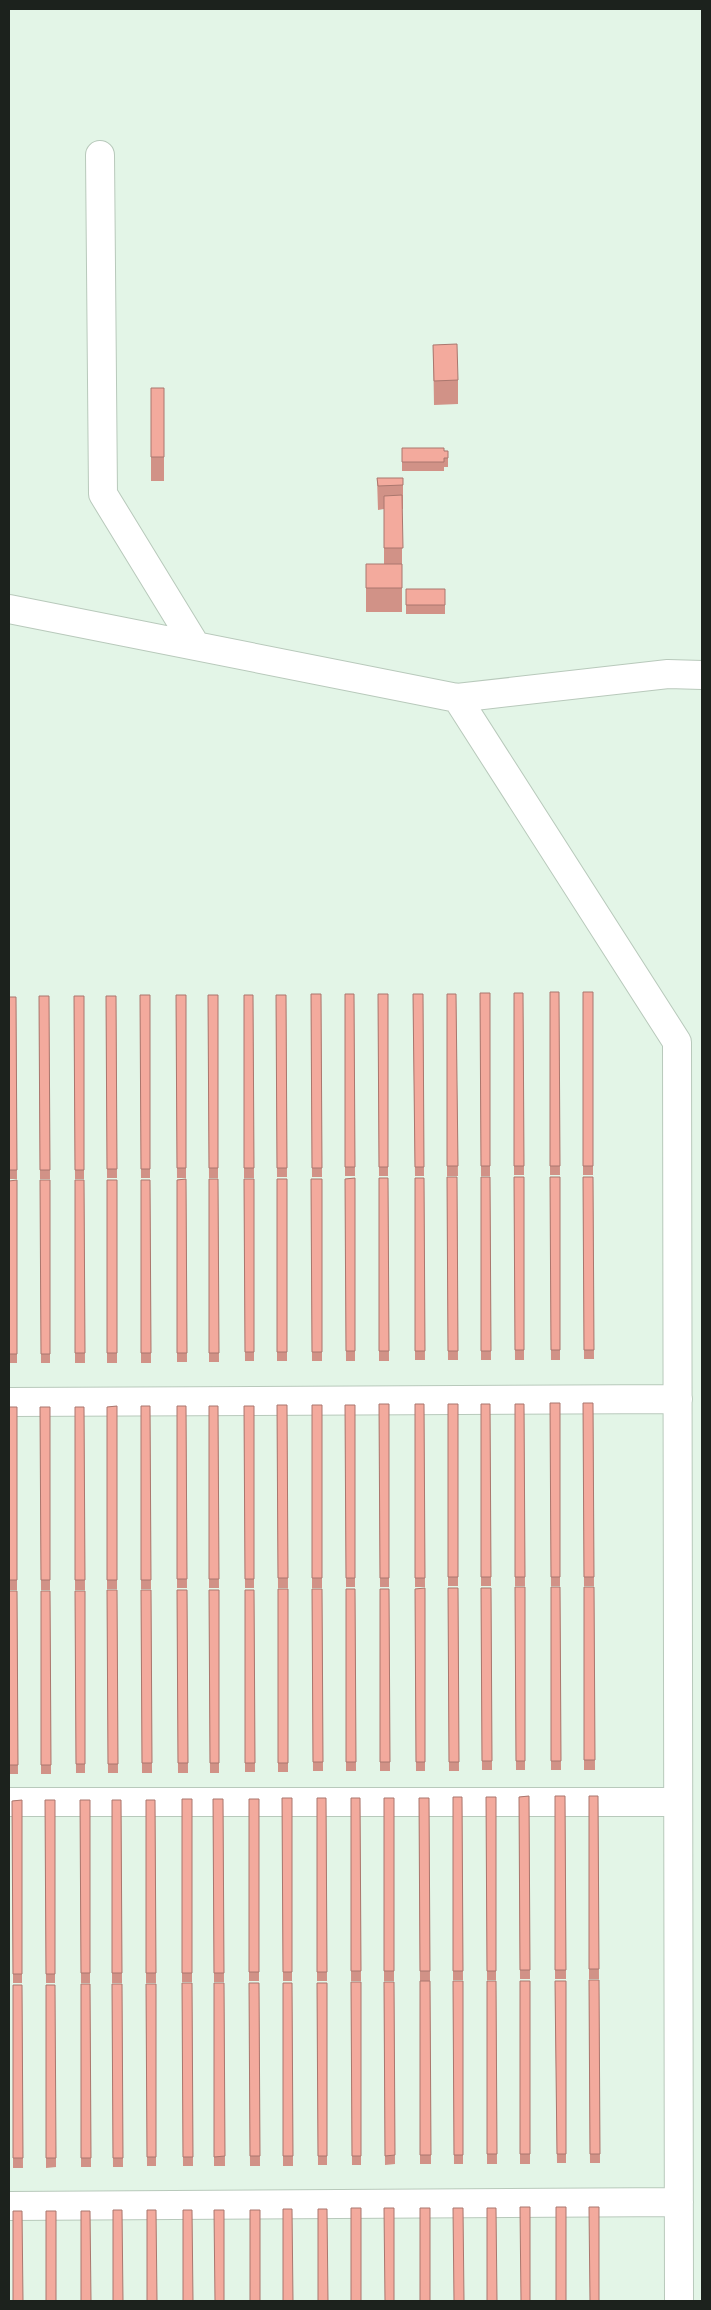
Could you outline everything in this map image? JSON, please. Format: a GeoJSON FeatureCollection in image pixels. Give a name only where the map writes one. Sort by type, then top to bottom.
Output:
{"type":"FeatureCollection","features":[{"type":"Feature","properties":{"kind":"lane"},"geometry":{"type":"LineString","coordinates":[[100,155],[103,494],[196,646]]}},
{"type":"Feature","properties":{"kind":"lane"},"geometry":{"type":"LineString","coordinates":[[9,609],[457,698],[668,674],[702,675]]}},
{"type":"Feature","properties":{"kind":"lane"},"geometry":{"type":"LineString","coordinates":[[457,698],[677,1042],[679,2301]]}},
{"type":"Feature","properties":{"kind":"lane"},"geometry":{"type":"LineString","coordinates":[[9,1402],[678,1399]]}},
{"type":"Feature","properties":{"kind":"lane"},"geometry":{"type":"LineString","coordinates":[[9,1802],[678,1802]]}},
{"type":"Feature","properties":{"kind":"lane"},"geometry":{"type":"LineString","coordinates":[[9,2206],[679,2202]]}},
{"type":"Feature","properties":{"kind":"building"},"geometry":{"type":"Polygon","coordinates":[[[457,344],[458,380],[434,381],[433,345],[457,344]]]}},
{"type":"Feature","properties":{"kind":"building"},"geometry":{"type":"Polygon","coordinates":[[[151,388],[164,388],[164,457],[151,457],[151,388]]]}},
{"type":"Feature","properties":{"kind":"building"},"geometry":{"type":"Polygon","coordinates":[[[402,448],[444,448],[444,451],[448,451],[448,458],[444,458],[444,462],[402,462],[402,448]]]}},
{"type":"Feature","properties":{"kind":"building"},"geometry":{"type":"Polygon","coordinates":[[[377,478],[403,478],[403,485],[378,486],[377,478]]]}},
{"type":"Feature","properties":{"kind":"building"},"geometry":{"type":"Polygon","coordinates":[[[402,495],[403,548],[384,548],[384,496],[402,495]]]}},
{"type":"Feature","properties":{"kind":"building"},"geometry":{"type":"Polygon","coordinates":[[[366,564],[402,564],[402,588],[366,588],[366,564]]]}},
{"type":"Feature","properties":{"kind":"building"},"geometry":{"type":"Polygon","coordinates":[[[406,589],[445,589],[445,605],[406,605],[406,589]]]}},
{"type":"Feature","properties":{"kind":"building"},"geometry":{"type":"Polygon","coordinates":[[[550,992],[559,992],[560,1166],[550,1166],[550,992]]]}},
{"type":"Feature","properties":{"kind":"building"},"geometry":{"type":"Polygon","coordinates":[[[583,992],[593,992],[593,1166],[583,1166],[583,992]]]}},
{"type":"Feature","properties":{"kind":"building"},"geometry":{"type":"Polygon","coordinates":[[[480,993],[490,993],[490,1166],[481,1166],[480,993]]]}},
{"type":"Feature","properties":{"kind":"building"},"geometry":{"type":"Polygon","coordinates":[[[514,993],[523,993],[524,1166],[514,1166],[514,993]]]}},
{"type":"Feature","properties":{"kind":"building"},"geometry":{"type":"Polygon","coordinates":[[[311,994],[321,994],[322,1168],[312,1168],[311,994]]]}},
{"type":"Feature","properties":{"kind":"building"},"geometry":{"type":"Polygon","coordinates":[[[345,994],[354,994],[355,1167],[345,1167],[345,994]]]}},
{"type":"Feature","properties":{"kind":"building"},"geometry":{"type":"Polygon","coordinates":[[[378,994],[388,994],[388,1167],[379,1167],[378,994]]]}},
{"type":"Feature","properties":{"kind":"building"},"geometry":{"type":"Polygon","coordinates":[[[413,994],[423,994],[424,1167],[415,1167],[413,994]]]}},
{"type":"Feature","properties":{"kind":"building"},"geometry":{"type":"Polygon","coordinates":[[[447,994],[456,994],[458,1166],[447,1166],[447,994]]]}},
{"type":"Feature","properties":{"kind":"building"},"geometry":{"type":"Polygon","coordinates":[[[140,995],[150,995],[150,1169],[141,1169],[140,995]]]}},
{"type":"Feature","properties":{"kind":"building"},"geometry":{"type":"Polygon","coordinates":[[[176,995],[186,995],[186,1168],[177,1168],[176,995]]]}},
{"type":"Feature","properties":{"kind":"building"},"geometry":{"type":"Polygon","coordinates":[[[208,995],[218,995],[218,1168],[209,1168],[208,995]]]}},
{"type":"Feature","properties":{"kind":"building"},"geometry":{"type":"Polygon","coordinates":[[[244,995],[253,995],[254,1168],[244,1168],[244,995]]]}},
{"type":"Feature","properties":{"kind":"building"},"geometry":{"type":"Polygon","coordinates":[[[276,995],[286,995],[287,1168],[277,1168],[276,995]]]}},
{"type":"Feature","properties":{"kind":"building"},"geometry":{"type":"Polygon","coordinates":[[[39,996],[49,996],[50,1170],[40,1170],[39,996]]]}},
{"type":"Feature","properties":{"kind":"building"},"geometry":{"type":"Polygon","coordinates":[[[74,996],[84,996],[84,1170],[75,1170],[74,996]]]}},
{"type":"Feature","properties":{"kind":"building"},"geometry":{"type":"Polygon","coordinates":[[[106,996],[116,996],[117,1169],[107,1169],[106,996]]]}},
{"type":"Feature","properties":{"kind":"building"},"geometry":{"type":"Polygon","coordinates":[[[9,997],[16,997],[17,1170],[9,1170],[9,997]]]}},
{"type":"Feature","properties":{"kind":"building"},"geometry":{"type":"Polygon","coordinates":[[[447,1177],[457,1177],[458,1351],[448,1351],[447,1177]]]}},
{"type":"Feature","properties":{"kind":"building"},"geometry":{"type":"Polygon","coordinates":[[[481,1177],[490,1177],[491,1351],[481,1351],[481,1177]]]}},
{"type":"Feature","properties":{"kind":"building"},"geometry":{"type":"Polygon","coordinates":[[[514,1177],[524,1177],[524,1350],[515,1350],[514,1177]]]}},
{"type":"Feature","properties":{"kind":"building"},"geometry":{"type":"Polygon","coordinates":[[[550,1177],[560,1177],[560,1350],[551,1350],[550,1177]]]}},
{"type":"Feature","properties":{"kind":"building"},"geometry":{"type":"Polygon","coordinates":[[[583,1177],[593,1177],[594,1350],[584,1350],[583,1177]]]}},
{"type":"Feature","properties":{"kind":"building"},"geometry":{"type":"Polygon","coordinates":[[[355,1178],[355,1351],[346,1351],[345,1179],[355,1178]]]}},
{"type":"Feature","properties":{"kind":"building"},"geometry":{"type":"Polygon","coordinates":[[[379,1178],[388,1178],[389,1351],[379,1351],[379,1178]]]}},
{"type":"Feature","properties":{"kind":"building"},"geometry":{"type":"Polygon","coordinates":[[[415,1178],[424,1178],[425,1351],[415,1351],[415,1178]]]}},
{"type":"Feature","properties":{"kind":"building"},"geometry":{"type":"Polygon","coordinates":[[[186,1179],[187,1353],[177,1353],[177,1180],[186,1179]]]}},
{"type":"Feature","properties":{"kind":"building"},"geometry":{"type":"Polygon","coordinates":[[[209,1179],[218,1179],[219,1353],[209,1353],[209,1179]]]}},
{"type":"Feature","properties":{"kind":"building"},"geometry":{"type":"Polygon","coordinates":[[[244,1179],[254,1179],[254,1352],[245,1352],[244,1179]]]}},
{"type":"Feature","properties":{"kind":"building"},"geometry":{"type":"Polygon","coordinates":[[[277,1179],[287,1179],[287,1352],[277,1352],[277,1179]]]}},
{"type":"Feature","properties":{"kind":"building"},"geometry":{"type":"Polygon","coordinates":[[[311,1179],[322,1179],[322,1352],[312,1352],[311,1179]]]}},
{"type":"Feature","properties":{"kind":"building"},"geometry":{"type":"Polygon","coordinates":[[[17,1180],[17,1354],[9,1354],[9,1181],[17,1180]]]}},
{"type":"Feature","properties":{"kind":"building"},"geometry":{"type":"Polygon","coordinates":[[[40,1180],[50,1180],[50,1354],[41,1354],[40,1180]]]}},
{"type":"Feature","properties":{"kind":"building"},"geometry":{"type":"Polygon","coordinates":[[[75,1180],[84,1180],[85,1353],[75,1353],[75,1180]]]}},
{"type":"Feature","properties":{"kind":"building"},"geometry":{"type":"Polygon","coordinates":[[[107,1180],[117,1180],[117,1353],[107,1353],[107,1180]]]}},
{"type":"Feature","properties":{"kind":"building"},"geometry":{"type":"Polygon","coordinates":[[[141,1180],[150,1180],[151,1353],[141,1353],[141,1180]]]}},
{"type":"Feature","properties":{"kind":"building"},"geometry":{"type":"Polygon","coordinates":[[[550,1403],[560,1403],[560,1577],[551,1577],[550,1403]]]}},
{"type":"Feature","properties":{"kind":"building"},"geometry":{"type":"Polygon","coordinates":[[[583,1403],[593,1403],[594,1577],[584,1577],[583,1403]]]}},
{"type":"Feature","properties":{"kind":"building"},"geometry":{"type":"Polygon","coordinates":[[[379,1404],[389,1404],[389,1578],[380,1578],[379,1404]]]}},
{"type":"Feature","properties":{"kind":"building"},"geometry":{"type":"Polygon","coordinates":[[[415,1404],[424,1404],[425,1578],[415,1578],[415,1404]]]}},
{"type":"Feature","properties":{"kind":"building"},"geometry":{"type":"Polygon","coordinates":[[[448,1404],[458,1404],[458,1577],[448,1577],[448,1404]]]}},
{"type":"Feature","properties":{"kind":"building"},"geometry":{"type":"Polygon","coordinates":[[[481,1404],[490,1404],[491,1577],[481,1577],[481,1404]]]}},
{"type":"Feature","properties":{"kind":"building"},"geometry":{"type":"Polygon","coordinates":[[[515,1404],[524,1404],[525,1577],[515,1577],[515,1404]]]}},
{"type":"Feature","properties":{"kind":"building"},"geometry":{"type":"Polygon","coordinates":[[[277,1405],[287,1405],[288,1578],[278,1578],[277,1405]]]}},
{"type":"Feature","properties":{"kind":"building"},"geometry":{"type":"Polygon","coordinates":[[[312,1405],[322,1405],[322,1578],[312,1578],[312,1405]]]}},
{"type":"Feature","properties":{"kind":"building"},"geometry":{"type":"Polygon","coordinates":[[[345,1405],[355,1405],[355,1578],[346,1578],[345,1405]]]}},
{"type":"Feature","properties":{"kind":"building"},"geometry":{"type":"Polygon","coordinates":[[[117,1406],[117,1580],[107,1580],[107,1407],[117,1406]]]}},
{"type":"Feature","properties":{"kind":"building"},"geometry":{"type":"Polygon","coordinates":[[[141,1406],[150,1406],[151,1580],[141,1580],[141,1406]]]}},
{"type":"Feature","properties":{"kind":"building"},"geometry":{"type":"Polygon","coordinates":[[[177,1406],[186,1406],[187,1579],[177,1579],[177,1406]]]}},
{"type":"Feature","properties":{"kind":"building"},"geometry":{"type":"Polygon","coordinates":[[[209,1406],[218,1406],[219,1579],[209,1579],[209,1406]]]}},
{"type":"Feature","properties":{"kind":"building"},"geometry":{"type":"Polygon","coordinates":[[[244,1406],[254,1406],[254,1579],[245,1579],[244,1406]]]}},
{"type":"Feature","properties":{"kind":"building"},"geometry":{"type":"Polygon","coordinates":[[[9,1407],[17,1407],[17,1580],[9,1580],[9,1407]]]}},
{"type":"Feature","properties":{"kind":"building"},"geometry":{"type":"Polygon","coordinates":[[[40,1407],[50,1407],[50,1580],[41,1580],[40,1407]]]}},
{"type":"Feature","properties":{"kind":"building"},"geometry":{"type":"Polygon","coordinates":[[[75,1407],[84,1407],[85,1580],[75,1580],[75,1407]]]}},
{"type":"Feature","properties":{"kind":"building"},"geometry":{"type":"Polygon","coordinates":[[[515,1587],[525,1587],[525,1761],[516,1761],[515,1587]]]}},
{"type":"Feature","properties":{"kind":"building"},"geometry":{"type":"Polygon","coordinates":[[[551,1587],[560,1587],[561,1761],[551,1761],[551,1587]]]}},
{"type":"Feature","properties":{"kind":"building"},"geometry":{"type":"Polygon","coordinates":[[[584,1587],[594,1587],[595,1760],[584,1760],[584,1587]]]}},
{"type":"Feature","properties":{"kind":"building"},"geometry":{"type":"Polygon","coordinates":[[[425,1588],[425,1762],[416,1762],[415,1589],[425,1588]]]}},
{"type":"Feature","properties":{"kind":"building"},"geometry":{"type":"Polygon","coordinates":[[[448,1588],[458,1588],[459,1762],[449,1762],[448,1588]]]}},
{"type":"Feature","properties":{"kind":"building"},"geometry":{"type":"Polygon","coordinates":[[[481,1588],[491,1588],[492,1761],[482,1761],[481,1588]]]}},
{"type":"Feature","properties":{"kind":"building"},"geometry":{"type":"Polygon","coordinates":[[[278,1589],[288,1589],[288,1763],[278,1763],[278,1589]]]}},
{"type":"Feature","properties":{"kind":"building"},"geometry":{"type":"Polygon","coordinates":[[[312,1589],[322,1589],[323,1762],[313,1762],[312,1589]]]}},
{"type":"Feature","properties":{"kind":"building"},"geometry":{"type":"Polygon","coordinates":[[[346,1589],[355,1589],[356,1762],[346,1762],[346,1589]]]}},
{"type":"Feature","properties":{"kind":"building"},"geometry":{"type":"Polygon","coordinates":[[[380,1589],[389,1589],[390,1762],[380,1762],[380,1589]]]}},
{"type":"Feature","properties":{"kind":"building"},"geometry":{"type":"Polygon","coordinates":[[[107,1590],[117,1590],[118,1764],[108,1764],[107,1590]]]}},
{"type":"Feature","properties":{"kind":"building"},"geometry":{"type":"Polygon","coordinates":[[[141,1590],[151,1590],[152,1763],[142,1763],[141,1590]]]}},
{"type":"Feature","properties":{"kind":"building"},"geometry":{"type":"Polygon","coordinates":[[[177,1590],[187,1590],[188,1763],[178,1763],[177,1590]]]}},
{"type":"Feature","properties":{"kind":"building"},"geometry":{"type":"Polygon","coordinates":[[[209,1590],[219,1590],[219,1763],[210,1763],[209,1590]]]}},
{"type":"Feature","properties":{"kind":"building"},"geometry":{"type":"Polygon","coordinates":[[[245,1590],[254,1590],[255,1763],[245,1763],[245,1590]]]}},
{"type":"Feature","properties":{"kind":"building"},"geometry":{"type":"Polygon","coordinates":[[[9,1591],[17,1591],[18,1765],[9,1765],[9,1591]]]}},
{"type":"Feature","properties":{"kind":"building"},"geometry":{"type":"Polygon","coordinates":[[[41,1591],[50,1591],[51,1765],[41,1765],[41,1591]]]}},
{"type":"Feature","properties":{"kind":"building"},"geometry":{"type":"Polygon","coordinates":[[[75,1591],[85,1591],[85,1764],[76,1764],[75,1591]]]}},
{"type":"Feature","properties":{"kind":"building"},"geometry":{"type":"Polygon","coordinates":[[[529,1796],[530,1970],[520,1970],[519,1797],[529,1796]]]}},
{"type":"Feature","properties":{"kind":"building"},"geometry":{"type":"Polygon","coordinates":[[[555,1796],[565,1796],[566,1970],[555,1970],[555,1796]]]}},
{"type":"Feature","properties":{"kind":"building"},"geometry":{"type":"Polygon","coordinates":[[[589,1796],[598,1796],[599,1969],[589,1969],[589,1796]]]}},
{"type":"Feature","properties":{"kind":"building"},"geometry":{"type":"Polygon","coordinates":[[[453,1797],[462,1797],[463,1971],[453,1971],[453,1797]]]}},
{"type":"Feature","properties":{"kind":"building"},"geometry":{"type":"Polygon","coordinates":[[[486,1797],[496,1797],[496,1971],[487,1971],[486,1797]]]}},
{"type":"Feature","properties":{"kind":"building"},"geometry":{"type":"Polygon","coordinates":[[[282,1798],[292,1798],[292,1972],[283,1972],[282,1798]]]}},
{"type":"Feature","properties":{"kind":"building"},"geometry":{"type":"Polygon","coordinates":[[[317,1798],[326,1798],[327,1972],[317,1972],[317,1798]]]}},
{"type":"Feature","properties":{"kind":"building"},"geometry":{"type":"Polygon","coordinates":[[[351,1798],[360,1798],[361,1971],[351,1971],[351,1798]]]}},
{"type":"Feature","properties":{"kind":"building"},"geometry":{"type":"Polygon","coordinates":[[[384,1798],[394,1798],[394,1971],[384,1971],[384,1798]]]}},
{"type":"Feature","properties":{"kind":"building"},"geometry":{"type":"Polygon","coordinates":[[[419,1798],[429,1798],[430,1971],[420,1971],[419,1798]]]}},
{"type":"Feature","properties":{"kind":"building"},"geometry":{"type":"Polygon","coordinates":[[[182,1799],[192,1799],[192,1973],[182,1973],[182,1799]]]}},
{"type":"Feature","properties":{"kind":"building"},"geometry":{"type":"Polygon","coordinates":[[[213,1799],[223,1799],[224,1973],[214,1973],[213,1799]]]}},
{"type":"Feature","properties":{"kind":"building"},"geometry":{"type":"Polygon","coordinates":[[[249,1799],[259,1799],[259,1972],[249,1972],[249,1799]]]}},
{"type":"Feature","properties":{"kind":"building"},"geometry":{"type":"Polygon","coordinates":[[[22,1800],[22,1974],[13,1974],[12,1801],[22,1800]]]}},
{"type":"Feature","properties":{"kind":"building"},"geometry":{"type":"Polygon","coordinates":[[[45,1800],[55,1800],[55,1974],[46,1974],[45,1800]]]}},
{"type":"Feature","properties":{"kind":"building"},"geometry":{"type":"Polygon","coordinates":[[[80,1800],[90,1800],[90,1973],[81,1973],[80,1800]]]}},
{"type":"Feature","properties":{"kind":"building"},"geometry":{"type":"Polygon","coordinates":[[[112,1800],[121,1800],[122,1973],[112,1973],[112,1800]]]}},
{"type":"Feature","properties":{"kind":"building"},"geometry":{"type":"Polygon","coordinates":[[[146,1800],[155,1800],[156,1973],[146,1973],[146,1800]]]}},
{"type":"Feature","properties":{"kind":"building"},"geometry":{"type":"Polygon","coordinates":[[[589,1980],[599,1980],[600,2154],[590,2154],[589,1980]]]}},
{"type":"Feature","properties":{"kind":"building"},"geometry":{"type":"Polygon","coordinates":[[[420,1981],[430,1981],[431,2155],[420,2155],[420,1981]]]}},
{"type":"Feature","properties":{"kind":"building"},"geometry":{"type":"Polygon","coordinates":[[[453,1981],[463,1981],[463,2155],[454,2155],[453,1981]]]}},
{"type":"Feature","properties":{"kind":"building"},"geometry":{"type":"Polygon","coordinates":[[[487,1981],[496,1981],[497,2154],[487,2154],[487,1981]]]}},
{"type":"Feature","properties":{"kind":"building"},"geometry":{"type":"Polygon","coordinates":[[[520,1981],[530,1981],[530,2154],[520,2154],[520,1981]]]}},
{"type":"Feature","properties":{"kind":"building"},"geometry":{"type":"Polygon","coordinates":[[[555,1981],[566,1981],[566,2154],[557,2154],[555,1981]]]}},
{"type":"Feature","properties":{"kind":"building"},"geometry":{"type":"Polygon","coordinates":[[[351,1982],[361,1982],[361,2156],[352,2156],[351,1982]]]}},
{"type":"Feature","properties":{"kind":"building"},"geometry":{"type":"Polygon","coordinates":[[[384,1982],[394,1982],[395,2155],[385,2156],[384,1982]]]}},
{"type":"Feature","properties":{"kind":"building"},"geometry":{"type":"Polygon","coordinates":[[[182,1983],[192,1983],[193,2157],[183,2157],[182,1983]]]}},
{"type":"Feature","properties":{"kind":"building"},"geometry":{"type":"Polygon","coordinates":[[[214,1983],[224,1983],[225,2156],[214,2157],[214,1983]]]}},
{"type":"Feature","properties":{"kind":"building"},"geometry":{"type":"Polygon","coordinates":[[[249,1983],[259,1983],[260,2156],[250,2156],[249,1983]]]}},
{"type":"Feature","properties":{"kind":"building"},"geometry":{"type":"Polygon","coordinates":[[[283,1983],[292,1983],[293,2156],[283,2156],[283,1983]]]}},
{"type":"Feature","properties":{"kind":"building"},"geometry":{"type":"Polygon","coordinates":[[[317,1983],[327,1983],[327,2156],[318,2156],[317,1983]]]}},
{"type":"Feature","properties":{"kind":"building"},"geometry":{"type":"Polygon","coordinates":[[[81,1984],[90,1984],[91,2158],[81,2158],[81,1984]]]}},
{"type":"Feature","properties":{"kind":"building"},"geometry":{"type":"Polygon","coordinates":[[[112,1984],[122,1984],[123,2158],[113,2158],[112,1984]]]}},
{"type":"Feature","properties":{"kind":"building"},"geometry":{"type":"Polygon","coordinates":[[[146,1984],[156,1984],[156,2157],[147,2157],[146,1984]]]}},
{"type":"Feature","properties":{"kind":"building"},"geometry":{"type":"Polygon","coordinates":[[[13,1985],[22,1985],[23,2158],[13,2158],[13,1985]]]}},
{"type":"Feature","properties":{"kind":"building"},"geometry":{"type":"Polygon","coordinates":[[[46,1985],[55,1985],[56,2158],[46,2158],[46,1985]]]}},
{"type":"Feature","properties":{"kind":"building"},"geometry":{"type":"Polygon","coordinates":[[[520,2207],[530,2207],[530,2301],[521,2301],[520,2207]]]}},
{"type":"Feature","properties":{"kind":"building"},"geometry":{"type":"Polygon","coordinates":[[[556,2207],[566,2207],[566,2301],[556,2301],[556,2207]]]}},
{"type":"Feature","properties":{"kind":"building"},"geometry":{"type":"Polygon","coordinates":[[[589,2207],[599,2207],[599,2301],[590,2301],[589,2207]]]}},
{"type":"Feature","properties":{"kind":"building"},"geometry":{"type":"Polygon","coordinates":[[[351,2208],[361,2208],[361,2301],[351,2301],[351,2208]]]}},
{"type":"Feature","properties":{"kind":"building"},"geometry":{"type":"Polygon","coordinates":[[[384,2208],[394,2208],[394,2301],[385,2301],[384,2208]]]}},
{"type":"Feature","properties":{"kind":"building"},"geometry":{"type":"Polygon","coordinates":[[[420,2208],[430,2208],[430,2301],[420,2301],[420,2208]]]}},
{"type":"Feature","properties":{"kind":"building"},"geometry":{"type":"Polygon","coordinates":[[[453,2208],[463,2208],[464,2301],[454,2301],[453,2208]]]}},
{"type":"Feature","properties":{"kind":"building"},"geometry":{"type":"Polygon","coordinates":[[[487,2208],[496,2208],[497,2301],[487,2301],[487,2208]]]}},
{"type":"Feature","properties":{"kind":"building"},"geometry":{"type":"Polygon","coordinates":[[[283,2209],[292,2209],[293,2301],[283,2301],[283,2209]]]}},
{"type":"Feature","properties":{"kind":"building"},"geometry":{"type":"Polygon","coordinates":[[[318,2209],[327,2209],[328,2301],[318,2301],[318,2209]]]}},
{"type":"Feature","properties":{"kind":"building"},"geometry":{"type":"Polygon","coordinates":[[[113,2210],[122,2210],[123,2301],[113,2301],[113,2210]]]}},
{"type":"Feature","properties":{"kind":"building"},"geometry":{"type":"Polygon","coordinates":[[[147,2210],[156,2210],[157,2301],[147,2301],[147,2210]]]}},
{"type":"Feature","properties":{"kind":"building"},"geometry":{"type":"Polygon","coordinates":[[[183,2210],[192,2210],[193,2301],[183,2301],[183,2210]]]}},
{"type":"Feature","properties":{"kind":"building"},"geometry":{"type":"Polygon","coordinates":[[[214,2210],[224,2210],[224,2301],[215,2301],[214,2210]]]}},
{"type":"Feature","properties":{"kind":"building"},"geometry":{"type":"Polygon","coordinates":[[[250,2210],[260,2210],[260,2301],[250,2301],[250,2210]]]}},
{"type":"Feature","properties":{"kind":"building"},"geometry":{"type":"Polygon","coordinates":[[[13,2211],[22,2211],[23,2301],[13,2301],[13,2211]]]}},
{"type":"Feature","properties":{"kind":"building"},"geometry":{"type":"Polygon","coordinates":[[[46,2211],[56,2211],[56,2301],[46,2301],[46,2211]]]}},
{"type":"Feature","properties":{"kind":"building"},"geometry":{"type":"Polygon","coordinates":[[[81,2211],[90,2211],[91,2301],[81,2301],[81,2211]]]}}]}
